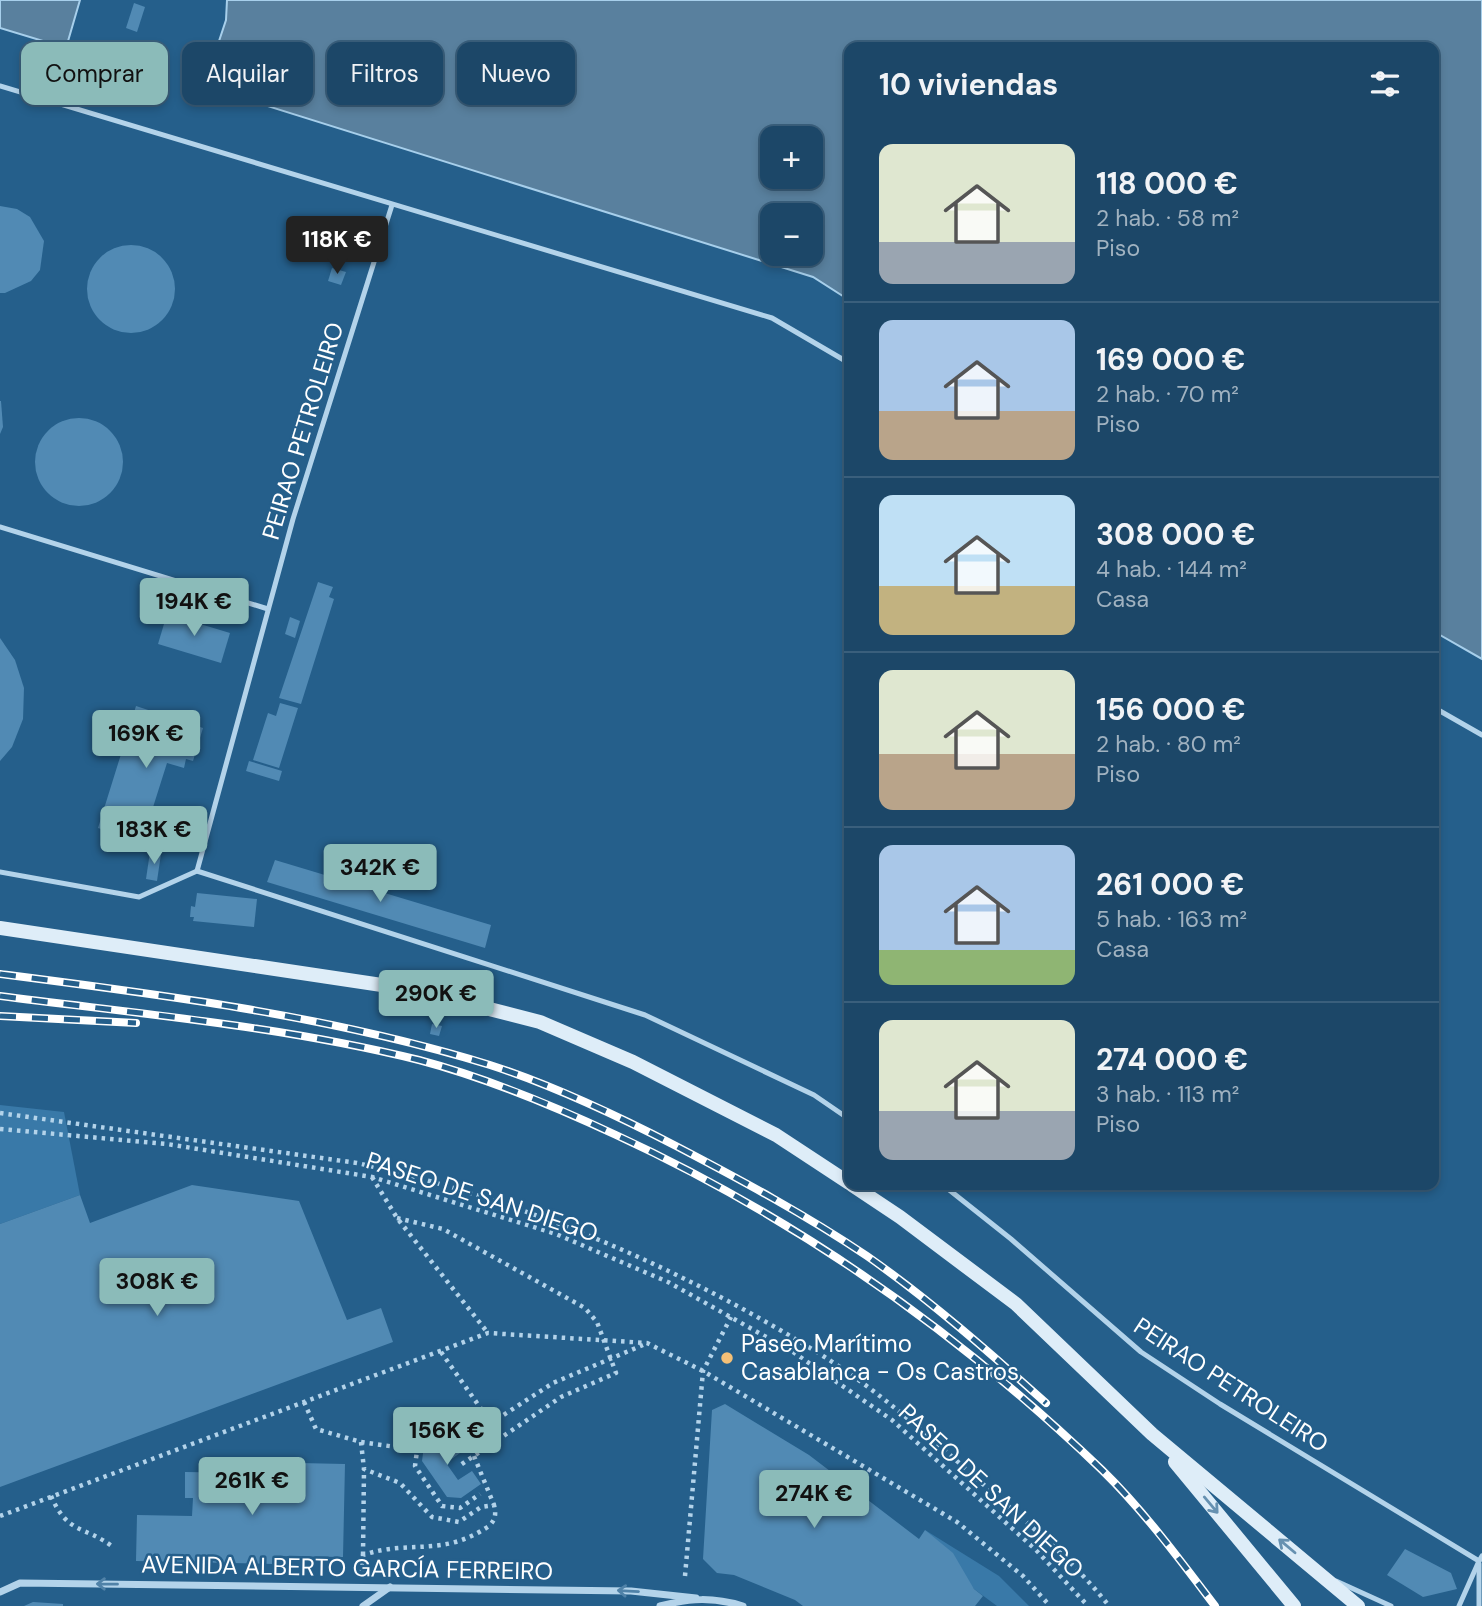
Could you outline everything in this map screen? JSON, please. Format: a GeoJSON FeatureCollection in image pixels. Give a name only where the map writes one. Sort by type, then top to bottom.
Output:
{"type":"FeatureCollection","features":[{"type":"Feature","properties":{"kind":"main road"},"geometry":{"type":"LineString","coordinates":[[0,928],[415,990],[540,1022],[633,1062],[776,1135],[844,1180]]}},
{"type":"Feature","properties":{"kind":"main road"},"geometry":{"type":"LineString","coordinates":[[858,1190],[1016,1304],[1152,1434],[1358,1606]]}},
{"type":"Feature","properties":{"kind":"main road"},"geometry":{"type":"LineString","coordinates":[[1152,1434],[1294,1606]]}},
{"type":"Feature","properties":{"kind":"street","name":"AVENIDA ALBERTO GARCÍA FERREIRO"},"geometry":{"type":"LineString","coordinates":[[0,1592],[20,1583],[390,1586],[631,1591],[722,1600],[743,1606]]}},
{"type":"Feature","properties":{"kind":"street"},"geometry":{"type":"LineString","coordinates":[[363,1606],[390,1586]]}},
{"type":"Feature","properties":{"kind":"street"},"geometry":{"type":"LineString","coordinates":[[660,1606],[696,1598]]}},
{"type":"Feature","properties":{"kind":"lane"},"geometry":{"type":"LineString","coordinates":[[0,86],[772,318],[844,360]]}},
{"type":"Feature","properties":{"kind":"lane","name":"PEIRAO PETROLEIRO"},"geometry":{"type":"LineString","coordinates":[[197,871],[293,519],[392,205]]}},
{"type":"Feature","properties":{"kind":"lane"},"geometry":{"type":"LineString","coordinates":[[0,527],[268,609]]}},
{"type":"Feature","properties":{"kind":"lane"},"geometry":{"type":"LineString","coordinates":[[1439,711],[1482,736]]}},
{"type":"Feature","properties":{"kind":"lane"},"geometry":{"type":"LineString","coordinates":[[0,872],[139,897],[197,871],[645,1015],[814,1095],[844,1116]]}},
{"type":"Feature","properties":{"kind":"lane","name":"PEIRAO PETROLEIRO"},"geometry":{"type":"LineString","coordinates":[[949,1190],[1011,1239],[1141,1352],[1220,1404],[1480,1559]]}},
{"type":"Feature","properties":{"kind":"lane"},"geometry":{"type":"LineString","coordinates":[[1459,1606],[1480,1559]]}},
{"type":"Feature","properties":{"kind":"lane"},"geometry":{"type":"LineString","coordinates":[[1479,1606],[1480,1559]]}},
{"type":"Feature","properties":{"kind":"lane"},"geometry":{"type":"LineString","coordinates":[[1321,1574],[1391,1606]]}},
{"type":"Feature","properties":{"kind":"path"},"geometry":{"type":"LineString","coordinates":[[0,1113],[252,1147],[409,1174],[572,1228],[627,1252],[736,1306],[814,1351],[904,1414],[1034,1528],[1110,1606]]}},
{"type":"Feature","properties":{"kind":"path","name":"PASEO DE SAN DIEGO"},"geometry":{"type":"LineString","coordinates":[[0,1129],[167,1144],[372,1177],[556,1234],[668,1282],[793,1352],[892,1420],[1036,1549],[1088,1606]]}},
{"type":"Feature","properties":{"kind":"path"},"geometry":{"type":"LineString","coordinates":[[372,1177],[397,1218],[488,1334]]}},
{"type":"Feature","properties":{"kind":"path"},"geometry":{"type":"LineString","coordinates":[[397,1218],[443,1229],[585,1308],[597,1322],[615,1373],[561,1397],[459,1466]]}},
{"type":"Feature","properties":{"kind":"path"},"geometry":{"type":"LineString","coordinates":[[688,1560],[703,1371],[731,1317]]}},
{"type":"Feature","properties":{"kind":"path"},"geometry":{"type":"LineString","coordinates":[[0,1516],[488,1334],[647,1343],[703,1371],[957,1522],[1023,1576],[1050,1606]]}},
{"type":"Feature","properties":{"kind":"path"},"geometry":{"type":"LineString","coordinates":[[480,1494],[460,1508],[442,1506],[415,1466],[418,1443],[446,1423],[462,1446],[491,1423],[553,1383],[647,1343]]}},
{"type":"Feature","properties":{"kind":"path"},"geometry":{"type":"LineString","coordinates":[[441,1352],[491,1423]]}},
{"type":"Feature","properties":{"kind":"path"},"geometry":{"type":"LineString","coordinates":[[304,1402],[316,1429],[361,1442],[417,1450]]}},
{"type":"Feature","properties":{"kind":"path"},"geometry":{"type":"LineString","coordinates":[[361,1442],[364,1469],[362,1586]]}},
{"type":"Feature","properties":{"kind":"path"},"geometry":{"type":"LineString","coordinates":[[363,1555],[389,1547],[446,1546],[479,1533],[494,1521],[494,1505],[474,1456]]}},
{"type":"Feature","properties":{"kind":"path"},"geometry":{"type":"LineString","coordinates":[[364,1469],[400,1483],[432,1517],[459,1522],[481,1507],[494,1505]]}},
{"type":"Feature","properties":{"kind":"path"},"geometry":{"type":"LineString","coordinates":[[51,1496],[65,1521],[79,1530],[96,1535],[113,1547]]}},
{"type":"Feature","properties":{"kind":"shaded area"},"geometry":{"type":"Polygon","coordinates":[[[0,0],[80,0],[68,42],[46,42],[0,28],[0,0]]]}},
{"type":"Feature","properties":{"kind":"shaded area"},"geometry":{"type":"Polygon","coordinates":[[[227,0],[1482,0],[1482,659],[1439,634],[1439,42],[844,42],[844,297],[813,277],[778,266],[823,266],[823,203],[760,203],[760,260],[265,105],[313,105],[313,42],[219,42],[226,20],[227,0]]]}},
{"type":"Feature","properties":{"kind":"shaded area"},"geometry":{"type":"Polygon","coordinates":[[[0,1105],[64,1112],[80,1195],[0,1224],[0,1105]]]}},
{"type":"Feature","properties":{"kind":"shaded area"},"geometry":{"type":"Polygon","coordinates":[[[925,1530],[999,1576],[1029,1606],[997,1606],[974,1589],[925,1530]]]}},
{"type":"Feature","properties":{"kind":"building"},"geometry":{"type":"Polygon","coordinates":[[[134,3],[145,7],[137,32],[126,28],[134,3]]]}},
{"type":"Feature","properties":{"kind":"building"},"geometry":{"type":"Polygon","coordinates":[[[0,206],[17,209],[30,217],[44,241],[40,270],[31,281],[5,293],[0,293],[0,206]]]}},
{"type":"Feature","properties":{"kind":"building"},"geometry":{"type":"Polygon","coordinates":[[[131,245],[148,249],[162,258],[171,272],[175,289],[171,306],[162,320],[148,329],[131,333],[114,329],[100,320],[91,306],[87,289],[91,272],[100,258],[114,249],[131,245]]]}},
{"type":"Feature","properties":{"kind":"building"},"geometry":{"type":"Polygon","coordinates":[[[332,268],[346,272],[341,285],[328,281],[332,268]]]}},
{"type":"Feature","properties":{"kind":"building"},"geometry":{"type":"Polygon","coordinates":[[[0,401],[3,427],[0,434],[0,401]]]}},
{"type":"Feature","properties":{"kind":"building"},"geometry":{"type":"Polygon","coordinates":[[[79,418],[96,422],[110,431],[119,445],[123,462],[119,479],[110,493],[96,502],[79,506],[62,502],[48,493],[39,479],[35,462],[39,445],[48,431],[62,422],[79,418]]]}},
{"type":"Feature","properties":{"kind":"building"},"geometry":{"type":"Polygon","coordinates":[[[318,582],[333,587],[329,597],[334,599],[301,704],[279,698],[318,582]]]}},
{"type":"Feature","properties":{"kind":"building"},"geometry":{"type":"Polygon","coordinates":[[[167,614],[230,633],[221,663],[158,644],[167,614]]]}},
{"type":"Feature","properties":{"kind":"building"},"geometry":{"type":"Polygon","coordinates":[[[290,617],[300,621],[295,638],[285,634],[290,617]]]}},
{"type":"Feature","properties":{"kind":"building"},"geometry":{"type":"Polygon","coordinates":[[[0,638],[15,660],[24,688],[23,719],[12,747],[0,761],[0,638]]]}},
{"type":"Feature","properties":{"kind":"building"},"geometry":{"type":"Polygon","coordinates":[[[280,703],[298,708],[279,768],[253,760],[268,713],[276,716],[280,703]]]}},
{"type":"Feature","properties":{"kind":"building"},"geometry":{"type":"Polygon","coordinates":[[[136,706],[203,728],[193,761],[186,759],[184,768],[167,763],[142,842],[98,828],[136,706]]]}},
{"type":"Feature","properties":{"kind":"building"},"geometry":{"type":"Polygon","coordinates":[[[249,761],[282,771],[279,781],[246,771],[249,761]]]}},
{"type":"Feature","properties":{"kind":"building"},"geometry":{"type":"Polygon","coordinates":[[[150,852],[161,854],[157,881],[146,879],[150,852]]]}},
{"type":"Feature","properties":{"kind":"building"},"geometry":{"type":"Polygon","coordinates":[[[275,860],[491,925],[485,948],[267,882],[275,860]]]}},
{"type":"Feature","properties":{"kind":"building"},"geometry":{"type":"Polygon","coordinates":[[[197,893],[257,899],[254,927],[193,921],[194,917],[190,917],[191,906],[195,907],[197,893]]]}},
{"type":"Feature","properties":{"kind":"building"},"geometry":{"type":"Polygon","coordinates":[[[432,1024],[442,1026],[439,1036],[430,1034],[432,1024]]]}},
{"type":"Feature","properties":{"kind":"building"},"geometry":{"type":"Polygon","coordinates":[[[192,1185],[299,1201],[347,1320],[381,1308],[393,1342],[0,1487],[0,1224],[80,1195],[90,1223],[192,1185]]]}},
{"type":"Feature","properties":{"kind":"building"},"geometry":{"type":"Polygon","coordinates":[[[725,1404],[809,1455],[919,1539],[925,1530],[953,1553],[974,1589],[983,1596],[975,1606],[803,1606],[795,1600],[734,1575],[717,1573],[703,1559],[712,1410],[725,1404]]]}},
{"type":"Feature","properties":{"kind":"building"},"geometry":{"type":"Polygon","coordinates":[[[446,1431],[460,1453],[446,1463],[458,1480],[472,1471],[481,1484],[461,1498],[447,1497],[422,1461],[424,1446],[446,1431]]]}},
{"type":"Feature","properties":{"kind":"building"},"geometry":{"type":"Polygon","coordinates":[[[253,1462],[345,1464],[343,1557],[275,1556],[274,1564],[136,1561],[137,1515],[192,1516],[193,1498],[185,1498],[185,1472],[252,1473],[253,1462]]]}},
{"type":"Feature","properties":{"kind":"building"},"geometry":{"type":"Polygon","coordinates":[[[1405,1549],[1451,1573],[1457,1589],[1423,1597],[1387,1575],[1405,1549]]]}},
{"type":"Feature","properties":{"kind":"building"},"geometry":{"type":"Polygon","coordinates":[[[33,1602],[63,1604],[63,1606],[24,1606],[33,1602]]]}},
{"type":"Feature","properties":{"kind":"railway"},"geometry":{"type":"LineString","coordinates":[[0,974],[185,999],[308,1020],[430,1048],[490,1065],[562,1092],[631,1123],[700,1159],[773,1198],[844,1241],[936,1308],[1046,1403]]}},
{"type":"Feature","properties":{"kind":"railway"},"geometry":{"type":"LineString","coordinates":[[0,996],[263,1030],[419,1060],[469,1075],[543,1103],[683,1168],[748,1203],[873,1282],[991,1372],[1102,1470],[1161,1536],[1215,1606]]}},
{"type":"Feature","properties":{"kind":"railway"},"geometry":{"type":"LineString","coordinates":[[0,1016],[136,1023]]}},
{"type":"Feature","properties":{"kind":"place","name":"Paseo Marítimo Casablanca - Os Castros"},"geometry":{"type":"Point","coordinates":[727,1358]}}]}
